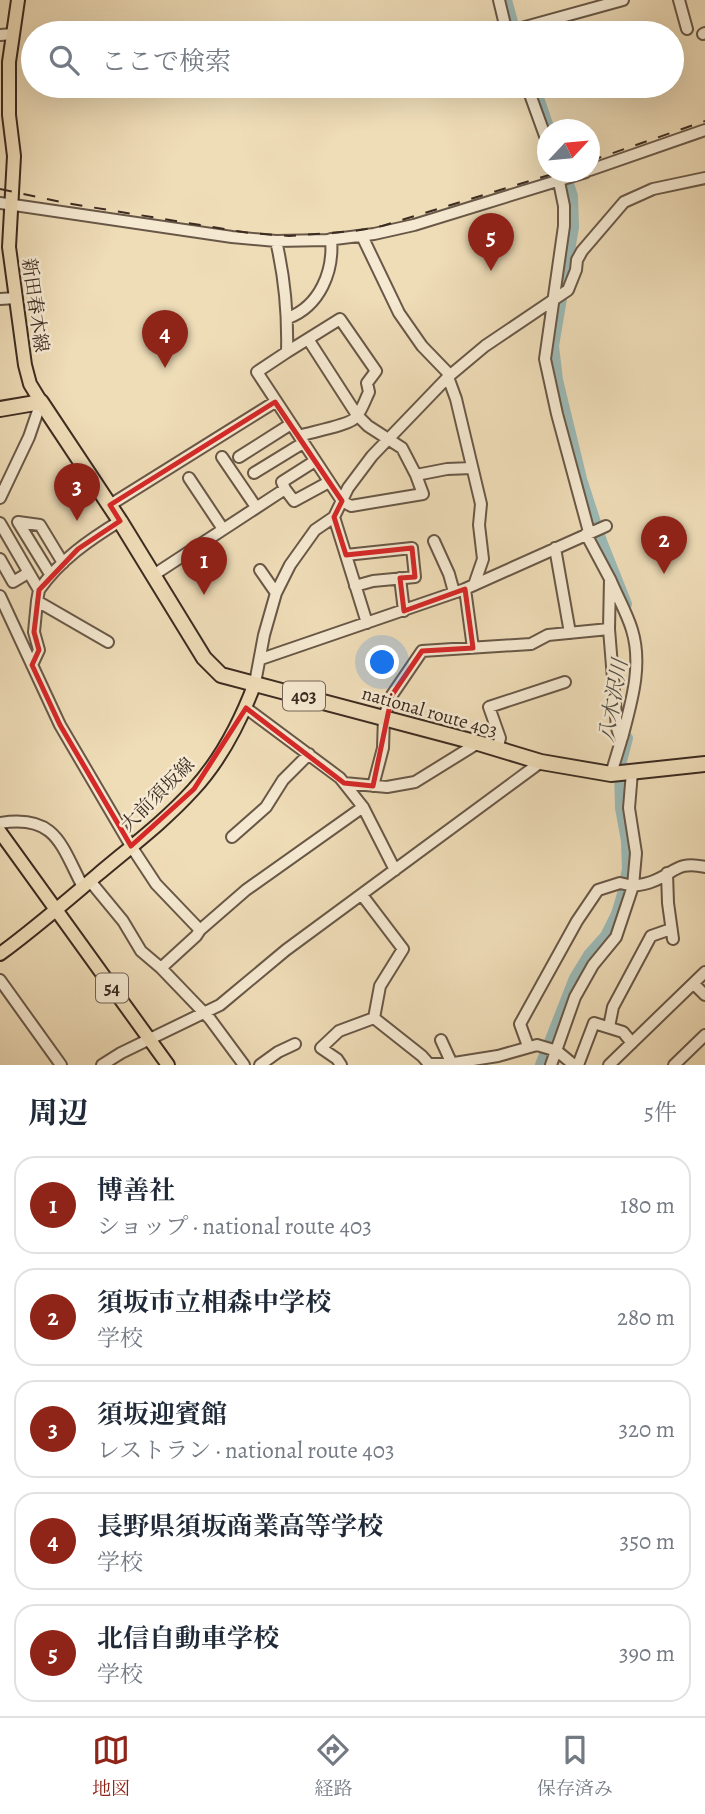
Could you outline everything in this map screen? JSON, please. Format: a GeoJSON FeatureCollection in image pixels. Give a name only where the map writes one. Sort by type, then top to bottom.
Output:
{"type":"FeatureCollection","features":[{"type":"Feature","properties":{"kind":"highway"},"geometry":{"type":"LineString","coordinates":[[0,409],[41,402]]}},
{"type":"Feature","properties":{"kind":"highway","name":"national route 403"},"geometry":{"type":"LineString","coordinates":[[41,402],[110,505],[204,657],[221,675],[384,717],[541,762],[611,774],[705,764]]}},
{"type":"Feature","properties":{"kind":"main road","name":"新田春木線"},"geometry":{"type":"LineString","coordinates":[[18,0],[7,34],[9,115],[14,156],[5,204],[25,365],[30,383],[41,402]]}},
{"type":"Feature","properties":{"kind":"main road","name":"大前須坂線"},"geometry":{"type":"LineString","coordinates":[[0,954],[87,884],[194,789],[246,708],[255,683]]}},
{"type":"Feature","properties":{"kind":"main road"},"geometry":{"type":"LineString","coordinates":[[0,832],[57,909]]}},
{"type":"Feature","properties":{"kind":"main road","name":"54"},"geometry":{"type":"LineString","coordinates":[[57,909],[168,1065]]}},
{"type":"Feature","properties":{"kind":"street"},"geometry":{"type":"LineString","coordinates":[[499,0],[507,21]]}},
{"type":"Feature","properties":{"kind":"street"},"geometry":{"type":"LineString","coordinates":[[547,21],[623,0]]}},
{"type":"Feature","properties":{"kind":"street"},"geometry":{"type":"LineString","coordinates":[[679,0],[687,29]]}},
{"type":"Feature","properties":{"kind":"street"},"geometry":{"type":"LineString","coordinates":[[531,98],[539,119]]}},
{"type":"Feature","properties":{"kind":"street"},"geometry":{"type":"LineString","coordinates":[[600,167],[705,130]]}},
{"type":"Feature","properties":{"kind":"street"},"geometry":{"type":"LineString","coordinates":[[255,683],[264,635],[276,593],[290,565],[315,530],[334,517],[348,488],[387,440],[449,376],[485,346],[568,289],[582,251],[624,202],[653,189],[705,178]]}},
{"type":"Feature","properties":{"kind":"street"},"geometry":{"type":"LineString","coordinates":[[5,204],[276,242],[331,240],[414,225],[541,182]]}},
{"type":"Feature","properties":{"kind":"street"},"geometry":{"type":"LineString","coordinates":[[560,182],[565,206],[564,226],[545,359],[587,533],[632,629],[637,653],[635,687],[611,774]]}},
{"type":"Feature","properties":{"kind":"street"},"geometry":{"type":"LineString","coordinates":[[362,236],[399,313],[422,346],[449,376],[456,398],[481,504],[482,559],[464,588]]}},
{"type":"Feature","properties":{"kind":"street"},"geometry":{"type":"LineString","coordinates":[[288,318],[300,313],[321,291],[333,258],[331,240]]}},
{"type":"Feature","properties":{"kind":"street"},"geometry":{"type":"LineString","coordinates":[[276,242],[284,273],[288,318],[287,352]]}},
{"type":"Feature","properties":{"kind":"street"},"geometry":{"type":"LineString","coordinates":[[0,299],[16,298]]}},
{"type":"Feature","properties":{"kind":"street"},"geometry":{"type":"LineString","coordinates":[[254,473],[301,439],[327,427],[349,424],[358,415],[369,392],[367,383],[376,371],[340,319],[287,352],[257,372],[275,402],[291,424],[301,439],[315,461],[342,501],[351,506],[423,494],[402,448],[387,440],[358,415],[308,339]]}},
{"type":"Feature","properties":{"kind":"street"},"geometry":{"type":"LineString","coordinates":[[2,490],[29,437],[41,402]]}},
{"type":"Feature","properties":{"kind":"street"},"geometry":{"type":"LineString","coordinates":[[110,505],[275,402]]}},
{"type":"Feature","properties":{"kind":"street"},"geometry":{"type":"LineString","coordinates":[[239,457],[291,424]]}},
{"type":"Feature","properties":{"kind":"street"},"geometry":{"type":"LineString","coordinates":[[222,457],[256,508]]}},
{"type":"Feature","properties":{"kind":"street"},"geometry":{"type":"LineString","coordinates":[[315,461],[282,482],[285,489],[294,502],[329,482]]}},
{"type":"Feature","properties":{"kind":"street"},"geometry":{"type":"LineString","coordinates":[[416,475],[447,469],[472,468]]}},
{"type":"Feature","properties":{"kind":"street"},"geometry":{"type":"LineString","coordinates":[[189,478],[223,529]]}},
{"type":"Feature","properties":{"kind":"street"},"geometry":{"type":"LineString","coordinates":[[152,576],[285,489]]}},
{"type":"Feature","properties":{"kind":"street"},"geometry":{"type":"LineString","coordinates":[[334,517],[367,623]]}},
{"type":"Feature","properties":{"kind":"street"},"geometry":{"type":"LineString","coordinates":[[32,665],[38,650],[34,632],[38,595],[50,574],[94,537],[120,521]]}},
{"type":"Feature","properties":{"kind":"street"},"geometry":{"type":"LineString","coordinates":[[50,574],[18,522],[40,525],[63,563]]}},
{"type":"Feature","properties":{"kind":"street"},"geometry":{"type":"LineString","coordinates":[[0,523],[38,595],[108,642]]}},
{"type":"Feature","properties":{"kind":"street"},"geometry":{"type":"LineString","coordinates":[[261,659],[464,588],[606,526]]}},
{"type":"Feature","properties":{"kind":"street"},"geometry":{"type":"LineString","coordinates":[[434,541],[449,574],[464,588],[473,648]]}},
{"type":"Feature","properties":{"kind":"street"},"geometry":{"type":"LineString","coordinates":[[346,555],[412,548],[415,577],[373,581],[355,586]]}},
{"type":"Feature","properties":{"kind":"street"},"geometry":{"type":"LineString","coordinates":[[555,548],[570,632]]}},
{"type":"Feature","properties":{"kind":"street"},"geometry":{"type":"LineString","coordinates":[[0,559],[13,582],[28,573]]}},
{"type":"Feature","properties":{"kind":"street"},"geometry":{"type":"LineString","coordinates":[[260,570],[276,593]]}},
{"type":"Feature","properties":{"kind":"street"},"geometry":{"type":"LineString","coordinates":[[400,579],[404,611]]}},
{"type":"Feature","properties":{"kind":"street"},"geometry":{"type":"LineString","coordinates":[[610,579],[609,629],[617,728],[621,741]]}},
{"type":"Feature","properties":{"kind":"street"},"geometry":{"type":"LineString","coordinates":[[0,596],[60,725],[131,846],[156,884],[200,930]]}},
{"type":"Feature","properties":{"kind":"street"},"geometry":{"type":"LineString","coordinates":[[373,786],[383,748],[384,717],[392,695],[422,651],[531,644],[548,635],[609,629]]}},
{"type":"Feature","properties":{"kind":"street"},"geometry":{"type":"LineString","coordinates":[[497,750],[500,738],[489,707],[565,682]]}},
{"type":"Feature","properties":{"kind":"street"},"geometry":{"type":"LineString","coordinates":[[246,708],[344,783],[363,807],[395,870]]}},
{"type":"Feature","properties":{"kind":"street"},"geometry":{"type":"LineString","coordinates":[[344,783],[387,787],[415,782],[478,743]]}},
{"type":"Feature","properties":{"kind":"street"},"geometry":{"type":"LineString","coordinates":[[232,837],[266,807],[283,780],[309,754]]}},
{"type":"Feature","properties":{"kind":"street"},"geometry":{"type":"LineString","coordinates":[[102,1065],[220,1004],[286,950],[541,762]]}},
{"type":"Feature","properties":{"kind":"street"},"geometry":{"type":"LineString","coordinates":[[551,1065],[552,1049],[575,997],[593,965],[616,937],[634,886],[636,853],[629,808],[632,772]]}},
{"type":"Feature","properties":{"kind":"street"},"geometry":{"type":"LineString","coordinates":[[162,968],[246,890],[363,807]]}},
{"type":"Feature","properties":{"kind":"street"},"geometry":{"type":"LineString","coordinates":[[0,823],[18,820],[36,822],[57,837],[87,884],[123,921],[141,951],[162,968],[210,1019],[244,1065]]}},
{"type":"Feature","properties":{"kind":"street"},"geometry":{"type":"LineString","coordinates":[[528,1046],[520,1024],[577,921],[598,890],[620,883],[634,886],[652,882],[675,867],[692,864],[705,867]]}},
{"type":"Feature","properties":{"kind":"street"},"geometry":{"type":"LineString","coordinates":[[609,1027],[612,1007],[651,936],[672,934],[667,873]]}},
{"type":"Feature","properties":{"kind":"street"},"geometry":{"type":"LineString","coordinates":[[362,895],[403,949],[380,986],[374,1018]]}},
{"type":"Feature","properties":{"kind":"street"},"geometry":{"type":"LineString","coordinates":[[609,1065],[705,972]]}},
{"type":"Feature","properties":{"kind":"street"},"geometry":{"type":"LineString","coordinates":[[0,980],[61,1065]]}},
{"type":"Feature","properties":{"kind":"street"},"geometry":{"type":"LineString","coordinates":[[694,984],[705,995]]}},
{"type":"Feature","properties":{"kind":"street"},"geometry":{"type":"LineString","coordinates":[[374,1018],[422,1056],[428,1065],[499,1061],[528,1046],[552,1049],[576,1065],[594,1023],[623,1032],[632,1043]]}},
{"type":"Feature","properties":{"kind":"street"},"geometry":{"type":"LineString","coordinates":[[341,1065],[321,1048],[339,1031],[374,1018]]}},
{"type":"Feature","properties":{"kind":"street"},"geometry":{"type":"LineString","coordinates":[[674,1065],[705,1035]]}},
{"type":"Feature","properties":{"kind":"street"},"geometry":{"type":"LineString","coordinates":[[441,1040],[452,1064]]}},
{"type":"Feature","properties":{"kind":"street"},"geometry":{"type":"LineString","coordinates":[[260,1065],[278,1052],[295,1045]]}},
{"type":"Feature","properties":{"kind":"highlighted area"},"geometry":{"type":"Polygon","coordinates":[[[275,402],[342,501],[334,517],[346,555],[412,548],[415,577],[400,578],[404,611],[465,589],[473,648],[422,651],[392,695],[373,786],[344,783],[246,708],[194,789],[131,846],[60,725],[32,665],[39,650],[34,632],[39,590],[78,549],[120,521],[110,505],[275,402]]]}},
{"type":"Feature","properties":{"kind":"waterway","name":"八木沢川"},"geometry":{"type":"LineString","coordinates":[[506,0],[512,21]]}},
{"type":"Feature","properties":{"kind":"waterway","name":"八木沢川"},"geometry":{"type":"LineString","coordinates":[[538,98],[545,119]]}},
{"type":"Feature","properties":{"kind":"waterway","name":"八木沢川"},"geometry":{"type":"LineString","coordinates":[[567,182],[572,196],[573,227],[553,346],[557,380],[581,479],[601,541],[626,604]]}},
{"type":"Feature","properties":{"kind":"waterway","name":"八木沢川"},"geometry":{"type":"LineString","coordinates":[[541,1065],[575,978],[589,955],[606,936],[623,894],[628,869],[627,841],[621,808],[620,765],[627,738]]}},
{"type":"Feature","properties":{"kind":"railway"},"geometry":{"type":"LineString","coordinates":[[600,158],[705,121]]}},
{"type":"Feature","properties":{"kind":"railway"},"geometry":{"type":"LineString","coordinates":[[0,189],[66,203],[249,233],[289,236],[382,226],[537,179]]}},
{"type":"Feature","properties":{"kind":"place","name":"北信自動車学校"},"geometry":{"type":"Point","coordinates":[491,271]}},
{"type":"Feature","properties":{"kind":"place","name":"長野県須坂商業高等学校"},"geometry":{"type":"Point","coordinates":[165,368]}},
{"type":"Feature","properties":{"kind":"place","name":"須坂迎賓館"},"geometry":{"type":"Point","coordinates":[77,521]}},
{"type":"Feature","properties":{"kind":"place","name":"須坂市立相森中学校"},"geometry":{"type":"Point","coordinates":[664,574]}},
{"type":"Feature","properties":{"kind":"place","name":"博善社"},"geometry":{"type":"Point","coordinates":[204,595]}}]}
